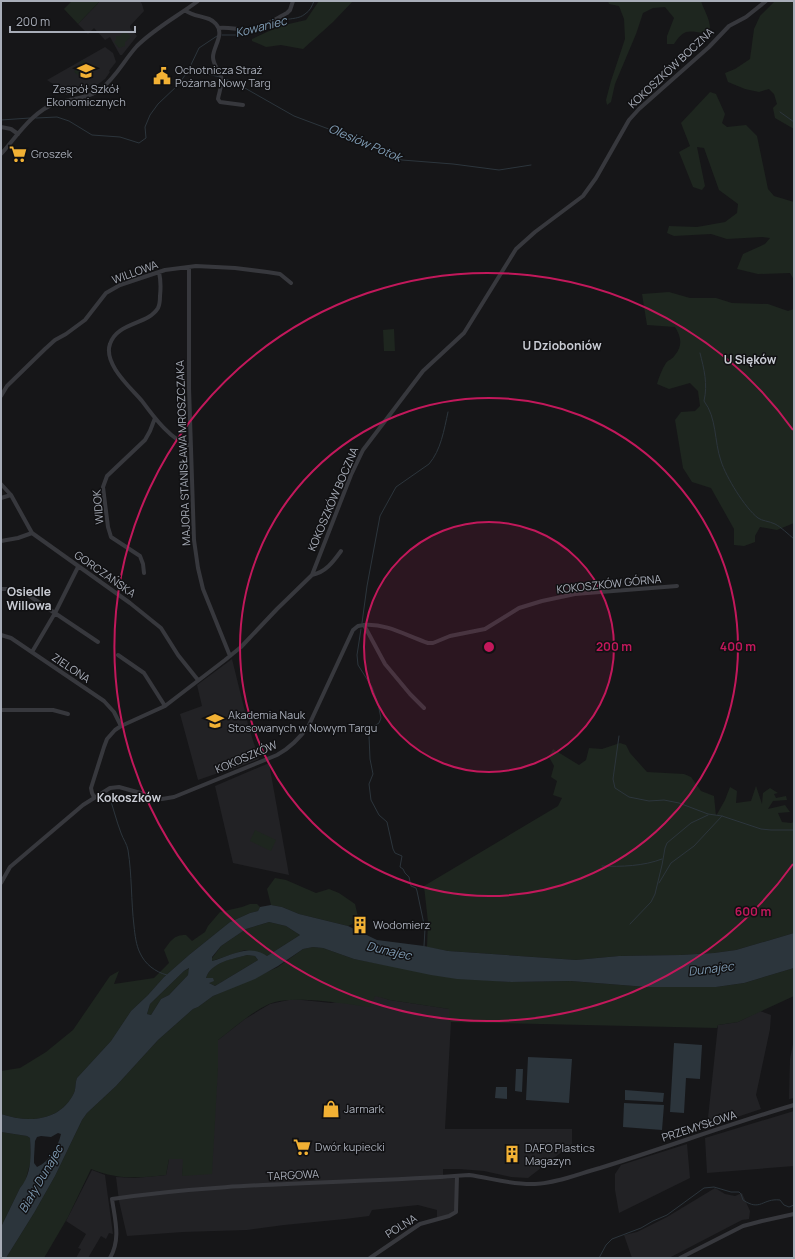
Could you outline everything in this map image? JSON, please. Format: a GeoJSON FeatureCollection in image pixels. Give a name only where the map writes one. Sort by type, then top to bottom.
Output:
{"type":"FeatureCollection","features":[{"type":"Feature","properties":{"kind":"street"},"geometry":{"type":"LineString","coordinates":[[1,154],[40,112],[57,103],[86,96],[102,88],[141,43],[198,1]]}},
{"type":"Feature","properties":{"kind":"street"},"geometry":{"type":"LineString","coordinates":[[219,29],[226,27],[251,30],[257,28],[287,13],[290,10],[293,1]]}},
{"type":"Feature","properties":{"kind":"street","name":"KOKOSZKÓW BOCZNA"},"geometry":{"type":"LineString","coordinates":[[94,797],[91,788],[104,747],[110,735],[121,726],[165,706],[230,656],[241,647],[277,608],[312,575],[351,475],[363,450],[423,371],[464,333],[516,249],[535,232],[583,196],[596,178],[629,120],[638,109],[709,46],[729,26],[746,17],[766,1]]}},
{"type":"Feature","properties":{"kind":"street"},"geometry":{"type":"LineString","coordinates":[[185,10],[189,14],[207,18],[215,23],[219,29],[213,58],[221,78],[218,99],[220,102],[243,105]]}},
{"type":"Feature","properties":{"kind":"street"},"geometry":{"type":"LineString","coordinates":[[1,127],[11,129],[18,134]]}},
{"type":"Feature","properties":{"kind":"street","name":"WILLOWA"},"geometry":{"type":"LineString","coordinates":[[1,396],[7,386],[45,349],[55,340],[85,320],[106,292],[120,286],[159,272],[176,268],[208,266],[280,274],[291,282]]}},
{"type":"Feature","properties":{"kind":"street","name":"MAJORA STANISŁAWA MROSZCZAKA"},"geometry":{"type":"LineString","coordinates":[[189,267],[193,525],[198,568],[203,589],[230,656]]}},
{"type":"Feature","properties":{"kind":"street"},"geometry":{"type":"LineString","coordinates":[[159,272],[161,283],[159,304],[156,310],[147,317],[118,333],[112,340],[109,349],[110,358],[128,387],[138,396],[155,418],[181,442],[191,446]]}},
{"type":"Feature","properties":{"kind":"street","name":"WIDOK"},"geometry":{"type":"LineString","coordinates":[[144,573],[144,564],[140,556],[111,537],[108,527],[103,487],[108,476],[145,440],[150,432],[155,418]]}},
{"type":"Feature","properties":{"kind":"street","name":"GORCZAŃSKA"},"geometry":{"type":"LineString","coordinates":[[1,484],[11,495],[32,533],[130,603],[161,628],[178,655],[198,680]]}},
{"type":"Feature","properties":{"kind":"street"},"geometry":{"type":"LineString","coordinates":[[1,498],[11,495]]}},
{"type":"Feature","properties":{"kind":"street"},"geometry":{"type":"LineString","coordinates":[[1,541],[18,538],[32,533]]}},
{"type":"Feature","properties":{"kind":"street"},"geometry":{"type":"LineString","coordinates":[[312,575],[328,567],[341,551]]}},
{"type":"Feature","properties":{"kind":"street"},"geometry":{"type":"LineString","coordinates":[[32,652],[78,567]]}},
{"type":"Feature","properties":{"kind":"street","name":"KOKOSZKÓW GÓRNA"},"geometry":{"type":"LineString","coordinates":[[364,625],[372,624],[384,626],[428,643],[433,643],[450,636],[485,629],[518,608],[542,601],[575,594],[677,586]]}},
{"type":"Feature","properties":{"kind":"street"},"geometry":{"type":"LineString","coordinates":[[1,589],[11,589],[25,593],[98,642]]}},
{"type":"Feature","properties":{"kind":"street"},"geometry":{"type":"LineString","coordinates":[[364,625],[385,664],[424,708]]}},
{"type":"Feature","properties":{"kind":"street","name":"KOKOSZKÓW"},"geometry":{"type":"LineString","coordinates":[[1,883],[10,867],[94,797],[110,788],[116,787],[162,799],[174,797],[284,751],[296,741],[309,725],[353,630],[358,626],[364,625]]}},
{"type":"Feature","properties":{"kind":"street","name":"ZIELONA"},"geometry":{"type":"LineString","coordinates":[[1,635],[11,638],[104,700],[114,712],[121,726]]}},
{"type":"Feature","properties":{"kind":"street"},"geometry":{"type":"LineString","coordinates":[[118,655],[144,673],[165,706]]}},
{"type":"Feature","properties":{"kind":"street"},"geometry":{"type":"LineString","coordinates":[[1,710],[53,710],[68,714]]}},
{"type":"Feature","properties":{"kind":"street","name":"PRZEMYSŁOWA"},"geometry":{"type":"LineString","coordinates":[[534,1184],[558,1181],[794,1106]]}},
{"type":"Feature","properties":{"kind":"street","name":"TARGOWA"},"geometry":{"type":"LineString","coordinates":[[110,1258],[114,1250],[117,1237],[112,1199],[172,1192],[273,1185],[469,1175],[488,1177],[510,1183],[534,1184]]}},
{"type":"Feature","properties":{"kind":"street","name":"POLNA"},"geometry":{"type":"LineString","coordinates":[[370,1258],[420,1224],[449,1216],[456,1212],[457,1176]]}},
{"type":"Feature","properties":{"kind":"street"},"geometry":{"type":"LineString","coordinates":[[680,1258],[743,1226],[762,1220],[794,1214]]}},
{"type":"Feature","properties":{"kind":"shaded area"},"geometry":{"type":"Polygon","coordinates":[[[72,1],[100,1],[78,24],[64,9],[72,1]]]}},
{"type":"Feature","properties":{"kind":"shaded area"},"geometry":{"type":"Polygon","coordinates":[[[100,1],[140,1],[142,4],[144,11],[130,26],[137,36],[122,55],[120,55],[110,37],[105,40],[94,28],[88,34],[78,24],[100,1]]]}},
{"type":"Feature","properties":{"kind":"shaded area"},"geometry":{"type":"Polygon","coordinates":[[[319,1],[353,1],[333,22],[303,49],[281,45],[266,47],[252,41],[252,39],[280,26],[306,20],[319,1]]]}},
{"type":"Feature","properties":{"kind":"shaded area"},"geometry":{"type":"Polygon","coordinates":[[[608,1],[701,1],[708,18],[710,29],[703,33],[693,31],[686,32],[680,36],[674,44],[667,44],[667,36],[674,18],[665,7],[653,8],[643,13],[615,84],[611,102],[607,105],[606,100],[611,81],[625,39],[624,19],[619,6],[609,4],[608,1]]]}},
{"type":"Feature","properties":{"kind":"shaded area"},"geometry":{"type":"Polygon","coordinates":[[[775,1],[794,1],[794,129],[775,118],[773,108],[777,104],[774,94],[769,89],[759,92],[745,89],[728,82],[725,73],[735,69],[750,59],[754,29],[760,16],[775,1]]]}},
{"type":"Feature","properties":{"kind":"shaded area"},"geometry":{"type":"Polygon","coordinates":[[[124,32],[131,37],[125,42],[125,46],[119,48],[114,42],[116,40],[116,36],[120,36],[124,32]]]}},
{"type":"Feature","properties":{"kind":"shaded area","name":"Zespół Szkół Ekonomicznych"},"geometry":{"type":"Polygon","coordinates":[[[105,47],[113,53],[116,62],[105,79],[97,85],[85,91],[66,95],[65,92],[47,80],[105,47]]]}},
{"type":"Feature","properties":{"kind":"shaded area"},"geometry":{"type":"Polygon","coordinates":[[[82,60],[90,65],[81,77],[74,72],[82,60]]]}},
{"type":"Feature","properties":{"kind":"shaded area"},"geometry":{"type":"Polygon","coordinates":[[[710,92],[716,94],[725,114],[722,123],[727,127],[746,125],[757,136],[768,189],[774,196],[794,202],[794,280],[790,273],[758,274],[737,269],[743,254],[765,244],[770,238],[727,239],[711,234],[674,236],[667,233],[669,226],[697,227],[725,222],[737,213],[738,204],[719,190],[704,148],[697,147],[705,186],[702,190],[693,187],[679,152],[690,146],[681,123],[710,92]]]}},
{"type":"Feature","properties":{"kind":"shaded area"},"geometry":{"type":"Polygon","coordinates":[[[669,292],[690,298],[716,298],[732,303],[768,304],[788,311],[794,309],[794,523],[777,530],[760,527],[755,536],[755,542],[744,546],[734,545],[734,529],[711,488],[692,482],[683,468],[675,420],[681,412],[695,411],[700,406],[698,391],[690,383],[669,389],[657,384],[666,363],[678,352],[680,337],[675,327],[647,325],[642,294],[669,292]]]}},
{"type":"Feature","properties":{"kind":"shaded area"},"geometry":{"type":"Polygon","coordinates":[[[394,329],[395,351],[384,351],[383,330],[394,329]]]}},
{"type":"Feature","properties":{"kind":"shaded area","name":"Akademia Nauk Stosowanych w Nowym Targu"},"geometry":{"type":"Polygon","coordinates":[[[232,659],[249,728],[259,759],[228,771],[227,770],[198,780],[180,714],[202,706],[197,685],[232,659]]]}},
{"type":"Feature","properties":{"kind":"shaded area"},"geometry":{"type":"Polygon","coordinates":[[[620,743],[626,745],[630,753],[647,772],[684,774],[691,777],[701,791],[714,796],[716,816],[730,787],[737,791],[736,803],[751,801],[756,786],[762,804],[763,793],[770,788],[778,793],[774,794],[776,798],[786,796],[787,800],[773,801],[768,809],[785,805],[790,812],[778,813],[782,822],[794,822],[794,933],[736,950],[714,953],[619,956],[576,960],[448,951],[427,947],[428,922],[424,886],[558,806],[562,798],[553,795],[557,781],[551,777],[554,766],[549,757],[553,749],[579,765],[586,760],[589,748],[602,749],[620,743]]]}},
{"type":"Feature","properties":{"kind":"shaded area"},"geometry":{"type":"Polygon","coordinates":[[[269,763],[289,875],[233,863],[215,786],[269,763]]]}},
{"type":"Feature","properties":{"kind":"shaded area"},"geometry":{"type":"Polygon","coordinates":[[[255,830],[276,840],[271,851],[250,841],[255,830]]]}},
{"type":"Feature","properties":{"kind":"shaded area"},"geometry":{"type":"Polygon","coordinates":[[[275,878],[286,880],[316,893],[329,889],[339,893],[355,904],[359,921],[348,926],[299,914],[282,907],[271,905],[267,889],[275,878]]]}},
{"type":"Feature","properties":{"kind":"shaded area"},"geometry":{"type":"Polygon","coordinates":[[[250,904],[257,904],[260,907],[258,911],[230,922],[164,977],[131,1011],[111,1041],[77,1078],[74,1093],[68,1103],[60,1110],[52,1115],[32,1119],[22,1119],[1,1114],[1,1071],[20,1068],[46,1052],[73,1030],[110,976],[119,971],[114,984],[154,978],[169,963],[164,950],[175,937],[186,935],[192,941],[205,932],[220,912],[250,904]]]}},
{"type":"Feature","properties":{"kind":"shaded area"},"geometry":{"type":"Polygon","coordinates":[[[269,922],[286,926],[300,935],[267,956],[245,950],[212,961],[212,958],[221,946],[246,929],[269,922]]]}},
{"type":"Feature","properties":{"kind":"shaded area"},"geometry":{"type":"Polygon","coordinates":[[[313,947],[323,948],[354,959],[375,963],[485,980],[511,982],[571,981],[647,987],[716,987],[744,983],[794,968],[794,996],[738,1022],[718,1025],[717,1028],[449,1022],[449,1009],[390,1000],[375,996],[370,1007],[304,1000],[279,1001],[269,1004],[249,1016],[218,1040],[218,1068],[212,1174],[182,1176],[183,1159],[169,1159],[166,1175],[119,1177],[91,1169],[68,1217],[44,1258],[6,1258],[55,1176],[82,1120],[87,1113],[116,1086],[158,1040],[193,1009],[213,996],[278,967],[303,949],[313,947]]]}},
{"type":"Feature","properties":{"kind":"shaded area"},"geometry":{"type":"Polygon","coordinates":[[[247,955],[255,956],[258,960],[215,986],[209,983],[206,978],[212,968],[223,962],[247,955]]]}},
{"type":"Feature","properties":{"kind":"shaded area"},"geometry":{"type":"Polygon","coordinates":[[[190,968],[188,975],[169,995],[161,999],[151,1015],[147,1014],[150,1004],[184,971],[190,968]]]}},
{"type":"Feature","properties":{"kind":"shaded area"},"geometry":{"type":"Polygon","coordinates":[[[375,995],[390,1000],[450,1009],[449,1021],[451,1022],[445,1129],[572,1129],[572,1144],[528,1178],[511,1177],[484,1171],[443,1169],[443,1179],[455,1178],[455,1207],[454,1213],[437,1218],[437,1210],[418,1205],[372,1210],[369,1216],[247,1230],[127,1236],[119,1201],[116,1177],[135,1178],[166,1175],[169,1159],[184,1159],[182,1176],[218,1068],[218,1040],[245,1019],[270,1004],[293,999],[331,1003],[375,995]]]}},
{"type":"Feature","properties":{"kind":"shaded area"},"geometry":{"type":"Polygon","coordinates":[[[760,1011],[771,1015],[770,1029],[756,1095],[761,1109],[707,1127],[718,1025],[738,1022],[760,1011]]]}},
{"type":"Feature","properties":{"kind":"shaded area"},"geometry":{"type":"Polygon","coordinates":[[[794,1039],[794,1098],[789,1099],[790,1059],[794,1039]]]}},
{"type":"Feature","properties":{"kind":"shaded area"},"geometry":{"type":"Polygon","coordinates":[[[794,1111],[794,1166],[707,1173],[705,1138],[794,1111]]]}},
{"type":"Feature","properties":{"kind":"shaded area"},"geometry":{"type":"Polygon","coordinates":[[[1,1132],[27,1136],[30,1138],[31,1160],[25,1182],[20,1188],[1,1227],[1,1132]]]}},
{"type":"Feature","properties":{"kind":"shaded area"},"geometry":{"type":"Polygon","coordinates":[[[687,1144],[690,1178],[619,1213],[615,1190],[615,1174],[621,1165],[687,1144]]]}},
{"type":"Feature","properties":{"kind":"shaded area"},"geometry":{"type":"Polygon","coordinates":[[[92,1170],[105,1175],[113,1234],[109,1233],[106,1239],[101,1236],[88,1258],[76,1258],[81,1249],[78,1248],[86,1234],[66,1221],[92,1170]]]}},
{"type":"Feature","properties":{"kind":"shaded area"},"geometry":{"type":"Polygon","coordinates":[[[715,1188],[725,1194],[735,1196],[742,1193],[750,1211],[749,1219],[742,1220],[669,1258],[632,1258],[624,1235],[637,1232],[667,1217],[715,1188]]]}},
{"type":"Feature","properties":{"kind":"water"},"geometry":{"type":"Polygon","coordinates":[[[271,905],[282,907],[299,914],[348,926],[377,940],[424,946],[448,951],[576,960],[619,956],[714,953],[736,950],[794,933],[794,968],[744,983],[716,987],[647,987],[571,981],[511,982],[457,979],[431,975],[354,959],[323,948],[313,947],[303,949],[255,979],[213,996],[193,1009],[158,1040],[116,1086],[87,1113],[82,1120],[55,1176],[34,1213],[6,1258],[1,1258],[1,1227],[27,1177],[31,1151],[30,1138],[27,1136],[1,1132],[1,1114],[22,1119],[32,1119],[52,1115],[60,1110],[68,1103],[74,1093],[77,1078],[111,1041],[131,1011],[164,977],[230,922],[258,911],[260,907],[271,905]],[[269,922],[246,929],[221,946],[212,957],[212,961],[246,951],[260,952],[267,956],[300,935],[286,926],[269,922]],[[247,955],[229,960],[213,968],[206,978],[213,978],[214,981],[209,983],[215,986],[258,960],[255,956],[247,955]],[[189,968],[150,1004],[147,1014],[151,1015],[161,999],[169,995],[188,975],[189,968]],[[58,1133],[51,1137],[37,1137],[35,1141],[34,1163],[37,1167],[46,1161],[53,1153],[61,1134],[58,1133]]]}},
{"type":"Feature","properties":{"kind":"water"},"geometry":{"type":"Polygon","coordinates":[[[674,1043],[702,1045],[700,1079],[686,1078],[684,1113],[670,1112],[674,1043]]]}},
{"type":"Feature","properties":{"kind":"water"},"geometry":{"type":"Polygon","coordinates":[[[528,1057],[572,1059],[569,1103],[526,1100],[528,1057]]]}},
{"type":"Feature","properties":{"kind":"water"},"geometry":{"type":"Polygon","coordinates":[[[516,1069],[523,1069],[522,1092],[515,1091],[516,1069]]]}},
{"type":"Feature","properties":{"kind":"water"},"geometry":{"type":"Polygon","coordinates":[[[496,1087],[507,1087],[507,1099],[495,1098],[496,1087]]]}},
{"type":"Feature","properties":{"kind":"water"},"geometry":{"type":"Polygon","coordinates":[[[625,1090],[664,1093],[663,1102],[625,1100],[625,1090]]]}},
{"type":"Feature","properties":{"kind":"water"},"geometry":{"type":"Polygon","coordinates":[[[624,1103],[664,1105],[662,1130],[623,1127],[624,1103]]]}},
{"type":"Feature","properties":{"kind":"waterway","name":"Kowaniec"},"geometry":{"type":"LineString","coordinates":[[255,31],[267,28],[285,20],[303,16],[310,10],[314,1]]}},
{"type":"Feature","properties":{"kind":"waterway","name":"Kowaniec"},"geometry":{"type":"LineString","coordinates":[[222,35],[238,35],[252,32]]}},
{"type":"Feature","properties":{"kind":"waterway","name":"Kowaniec"},"geometry":{"type":"LineString","coordinates":[[36,118],[57,117],[69,121],[92,135],[120,137],[139,143],[146,138],[145,127],[150,115],[158,104],[178,85],[188,71],[199,48],[217,36]]}},
{"type":"Feature","properties":{"kind":"waterway","name":"Olesiów Potok"},"geometry":{"type":"LineString","coordinates":[[188,71],[200,72],[220,77]]}},
{"type":"Feature","properties":{"kind":"waterway","name":"Olesiów Potok"},"geometry":{"type":"LineString","coordinates":[[223,78],[236,83],[294,116],[342,134],[350,135],[380,152],[402,160],[453,164],[499,170],[531,165]]}},
{"type":"Feature","properties":{"kind":"waterway"},"geometry":{"type":"LineString","coordinates":[[780,112],[794,122]]}},
{"type":"Feature","properties":{"kind":"waterway","name":"Kowaniec"},"geometry":{"type":"LineString","coordinates":[[1,120],[30,118]]}},
{"type":"Feature","properties":{"kind":"waterway"},"geometry":{"type":"LineString","coordinates":[[700,353],[706,383],[704,401],[713,422],[723,468],[736,492],[747,507],[760,519],[777,525],[794,539]]}},
{"type":"Feature","properties":{"kind":"waterway"},"geometry":{"type":"LineString","coordinates":[[362,623],[367,586],[380,516],[396,487],[429,464],[433,458],[442,440],[448,412]]}},
{"type":"Feature","properties":{"kind":"waterway"},"geometry":{"type":"LineString","coordinates":[[361,629],[357,655],[358,665],[372,687],[381,718],[379,723],[374,726],[369,736],[370,759],[373,774],[369,784],[371,800],[379,815],[387,822],[395,853],[402,856],[400,867],[409,877],[411,886],[416,888],[425,929],[424,946]]}},
{"type":"Feature","properties":{"kind":"waterway"},"geometry":{"type":"LineString","coordinates":[[619,736],[613,779],[615,788],[629,797],[649,801],[664,800],[679,803],[708,814],[722,816],[761,829],[794,830]]}},
{"type":"Feature","properties":{"kind":"waterway"},"geometry":{"type":"LineString","coordinates":[[108,793],[119,828],[128,850],[133,917],[138,947],[142,957],[151,967],[158,972],[167,975]]}},
{"type":"Feature","properties":{"kind":"waterway"},"geometry":{"type":"LineString","coordinates":[[630,924],[651,902],[655,894],[667,843],[691,823],[708,815]]}},
{"type":"Feature","properties":{"kind":"waterway"},"geometry":{"type":"LineString","coordinates":[[659,883],[671,863],[694,846],[722,816]]}},
{"type":"Feature","properties":{"kind":"waterway"},"geometry":{"type":"LineString","coordinates":[[602,866],[632,866],[662,859]]}},
{"type":"Feature","properties":{"kind":"waterway"},"geometry":{"type":"LineString","coordinates":[[599,1258],[606,1245],[612,1239],[641,1228],[667,1215],[704,1188],[714,1187],[731,1192],[739,1192],[743,1200],[754,1205],[774,1200],[780,1200],[784,1205],[789,1207],[794,1205]]}},
{"type":"Feature","properties":{"kind":"place","name":"Zespół Szkół Ekonomicznych"},"geometry":{"type":"Point","coordinates":[86,71]}},
{"type":"Feature","properties":{"kind":"place","name":"Ochotnicza Straż Pożarna Nowy Targ"},"geometry":{"type":"Point","coordinates":[162,76]}},
{"type":"Feature","properties":{"kind":"place","name":"Groszek"},"geometry":{"type":"Point","coordinates":[18,154]}},
{"type":"Feature","properties":{"kind":"place","name":"Akademia Nauk Stosowanych w Nowym Targu"},"geometry":{"type":"Point","coordinates":[215,721]}},
{"type":"Feature","properties":{"kind":"place","name":"Wodomierz"},"geometry":{"type":"Point","coordinates":[360,925]}},
{"type":"Feature","properties":{"kind":"place","name":"Jarmark"},"geometry":{"type":"Point","coordinates":[331,1109]}},
{"type":"Feature","properties":{"kind":"place","name":"Dwór kupiecki"},"geometry":{"type":"Point","coordinates":[302,1147]}},
{"type":"Feature","properties":{"kind":"place","name":"DAFO Plastics Magazyn"},"geometry":{"type":"Point","coordinates":[512,1154]}},
{"type":"Feature","properties":{"kind":"district","name":"U Dzioboniów"},"geometry":{"type":"Point","coordinates":[562,346]}},
{"type":"Feature","properties":{"kind":"district","name":"U Sięków"},"geometry":{"type":"Point","coordinates":[750,360]}},
{"type":"Feature","properties":{"kind":"district","name":"Osiedle Willowa"},"geometry":{"type":"Point","coordinates":[29,599]}},
{"type":"Feature","properties":{"kind":"district","name":"Kokoszków"},"geometry":{"type":"Point","coordinates":[129,798]}},
{"type":"Feature","properties":{"kind":"water label","name":"Dunajec"},"geometry":{"type":"Point","coordinates":[389,951]}},
{"type":"Feature","properties":{"kind":"water label","name":"Dunajec"},"geometry":{"type":"Point","coordinates":[711,969]}},
{"type":"Feature","properties":{"kind":"water label","name":"Biały Dunajec"},"geometry":{"type":"Point","coordinates":[41,1179]}}]}
